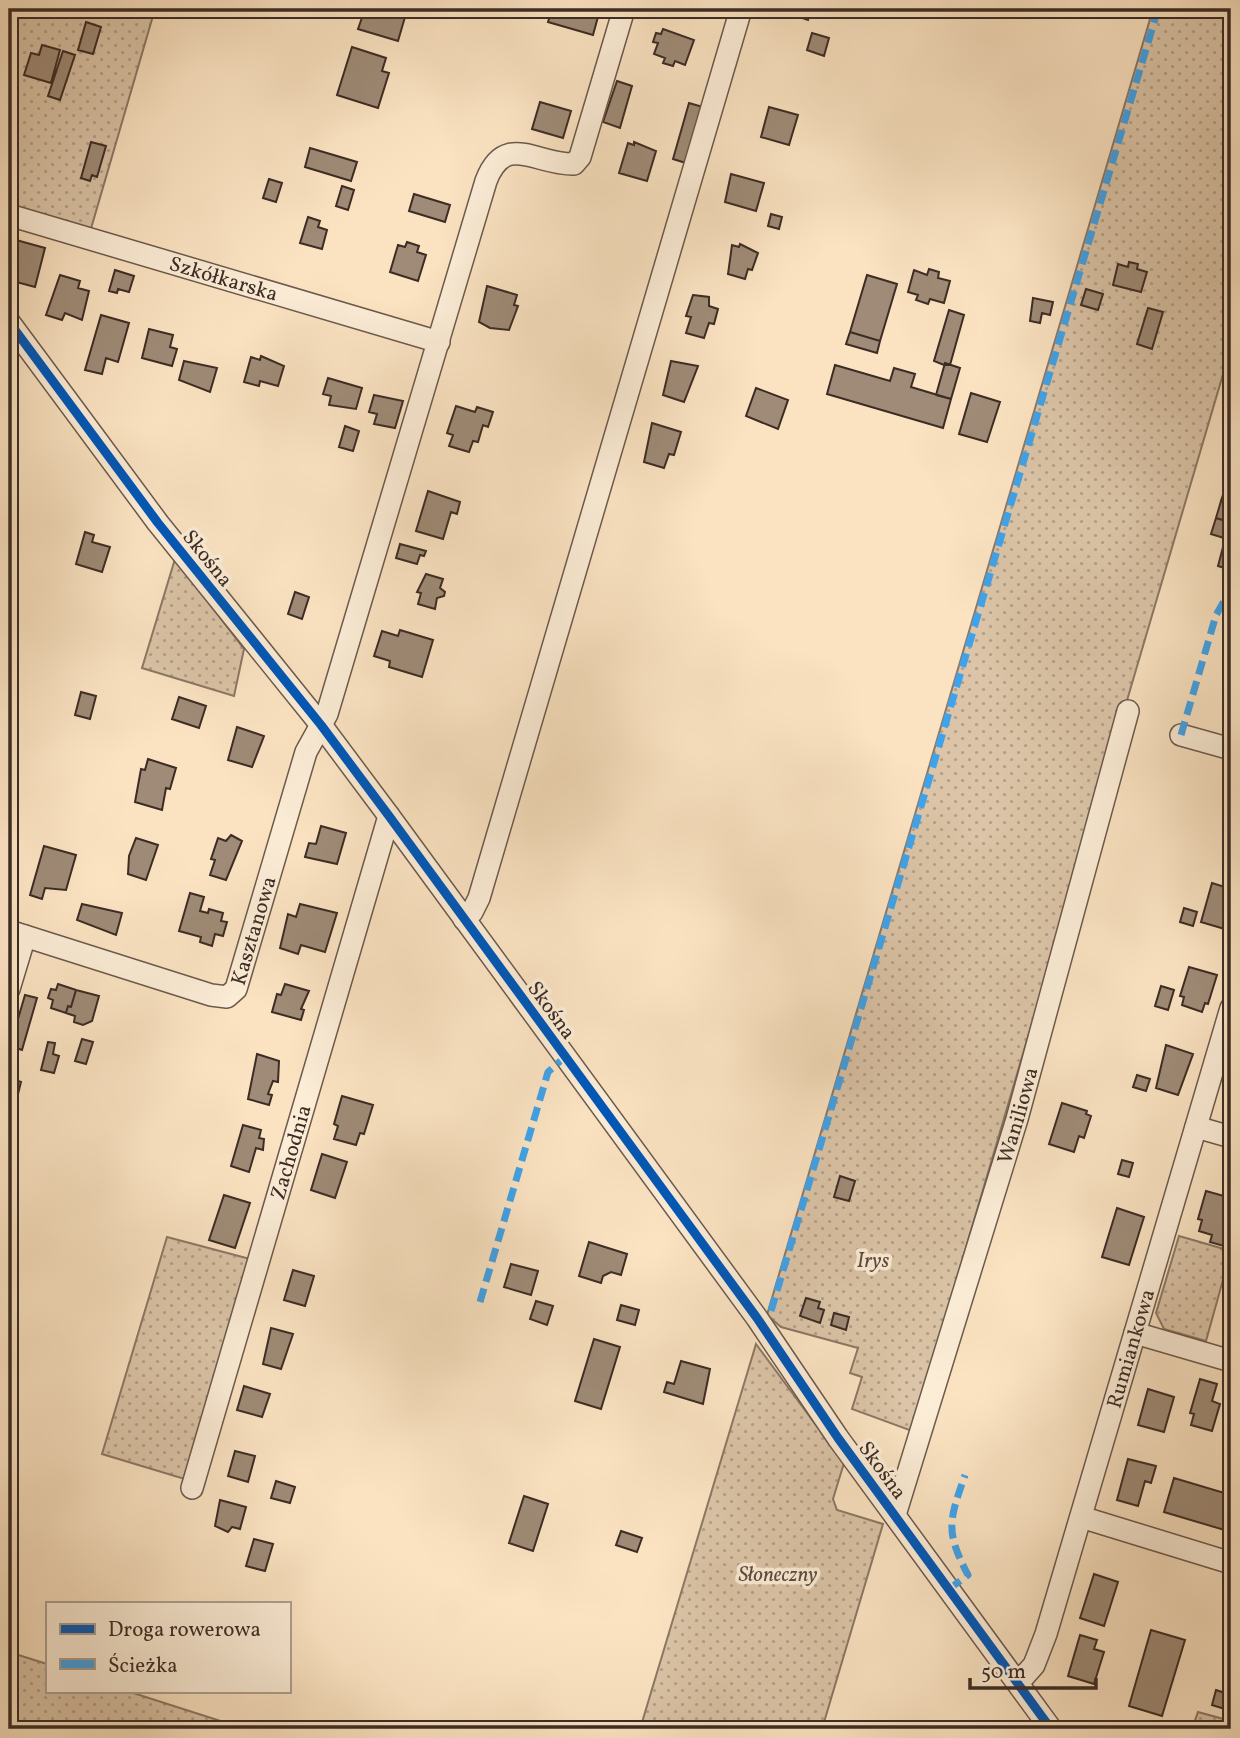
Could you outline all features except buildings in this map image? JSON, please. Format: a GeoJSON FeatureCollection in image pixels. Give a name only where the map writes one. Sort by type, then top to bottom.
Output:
{"type":"FeatureCollection","features":[{"type":"Feature","properties":{"kind":"street"},"geometry":{"type":"LineString","coordinates":[[321,725],[490,171],[499,158],[508,154],[564,164],[573,164],[580,157],[624,9]]}},
{"type":"Feature","properties":{"kind":"street"},"geometry":{"type":"LineString","coordinates":[[464,919],[472,912],[479,898],[741,9]]}},
{"type":"Feature","properties":{"kind":"street","name":"Szkółkarska"},"geometry":{"type":"LineString","coordinates":[[9,215],[439,342]]}},
{"type":"Feature","properties":{"kind":"street","name":"Skośna"},"geometry":{"type":"LineString","coordinates":[[9,322],[166,533],[321,725],[389,816],[757,1318],[895,1515],[1051,1729]]}},
{"type":"Feature","properties":{"kind":"street","name":"Waniliowa"},"geometry":{"type":"LineString","coordinates":[[895,1515],[1017,1119],[1128,711]]}},
{"type":"Feature","properties":{"kind":"street","name":"Kasztanowa"},"geometry":{"type":"LineString","coordinates":[[17,934],[211,995],[227,997],[236,989],[306,752],[321,725]]}},
{"type":"Feature","properties":{"kind":"street"},"geometry":{"type":"LineString","coordinates":[[1181,734],[1231,749]]}},
{"type":"Feature","properties":{"kind":"street","name":"Zachodnia"},"geometry":{"type":"LineString","coordinates":[[192,1488],[389,816]]}},
{"type":"Feature","properties":{"kind":"street"},"geometry":{"type":"LineString","coordinates":[[9,989],[17,934]]}},
{"type":"Feature","properties":{"kind":"street","name":"Rumiankowa"},"geometry":{"type":"LineString","coordinates":[[1018,1683],[1030,1672],[1040,1654],[1231,1008]]}},
{"type":"Feature","properties":{"kind":"street"},"geometry":{"type":"LineString","coordinates":[[1196,1127],[1231,1137]]}},
{"type":"Feature","properties":{"kind":"street"},"geometry":{"type":"LineString","coordinates":[[1135,1333],[1231,1361]]}},
{"type":"Feature","properties":{"kind":"street"},"geometry":{"type":"LineString","coordinates":[[1081,1517],[1231,1563]]}},
{"type":"Feature","properties":{"kind":"green space"},"geometry":{"type":"Polygon","coordinates":[[[9,9],[155,9],[90,232],[9,206],[9,9]]]}},
{"type":"Feature","properties":{"kind":"green space","name":"Irys"},"geometry":{"type":"Polygon","coordinates":[[[1153,9],[1231,9],[1231,347],[912,1431],[852,1409],[862,1377],[850,1373],[858,1348],[781,1327],[767,1315],[1153,9]]]}},
{"type":"Feature","properties":{"kind":"green space"},"geometry":{"type":"Polygon","coordinates":[[[175,559],[244,649],[234,696],[142,668],[175,559]]]}},
{"type":"Feature","properties":{"kind":"green space"},"geometry":{"type":"Polygon","coordinates":[[[1179,1236],[1231,1251],[1206,1341],[1164,1329],[1156,1313],[1179,1236]]]}},
{"type":"Feature","properties":{"kind":"green space"},"geometry":{"type":"Polygon","coordinates":[[[167,1237],[250,1259],[188,1480],[102,1454],[167,1237]]]}},
{"type":"Feature","properties":{"kind":"green space","name":"Słoneczny"},"geometry":{"type":"Polygon","coordinates":[[[756,1344],[844,1463],[833,1499],[837,1510],[883,1524],[822,1729],[640,1729],[756,1344]]]}},
{"type":"Feature","properties":{"kind":"green space"},"geometry":{"type":"Polygon","coordinates":[[[9,1652],[46,1664],[46,1692],[130,1692],[233,1725],[264,1729],[47,1729],[9,1718],[9,1652]]]}},
{"type":"Feature","properties":{"kind":"green space"},"geometry":{"type":"Polygon","coordinates":[[[1198,1712],[1231,1721],[1231,1729],[1192,1729],[1198,1712]]]}},
{"type":"Feature","properties":{"kind":"railway"},"geometry":{"type":"LineString","coordinates":[[9,1726],[18,1729]]}},
{"type":"Feature","properties":{"kind":"marked path"},"geometry":{"type":"LineString","coordinates":[[771,1311],[1158,9]]}},
{"type":"Feature","properties":{"kind":"marked path"},"geometry":{"type":"LineString","coordinates":[[1181,735],[1216,615],[1231,589]]}},
{"type":"Feature","properties":{"kind":"marked path"},"geometry":{"type":"LineString","coordinates":[[480,1302],[548,1072],[565,1057]]}},
{"type":"Feature","properties":{"kind":"marked path"},"geometry":{"type":"LineString","coordinates":[[949,1589],[968,1575],[956,1547],[952,1526],[955,1504],[965,1475]]}},
{"type":"Feature","properties":{"kind":"cycle path"},"geometry":{"type":"LineString","coordinates":[[9,322],[158,523],[321,725],[389,816],[757,1318],[838,1438],[1051,1729]]}}]}
